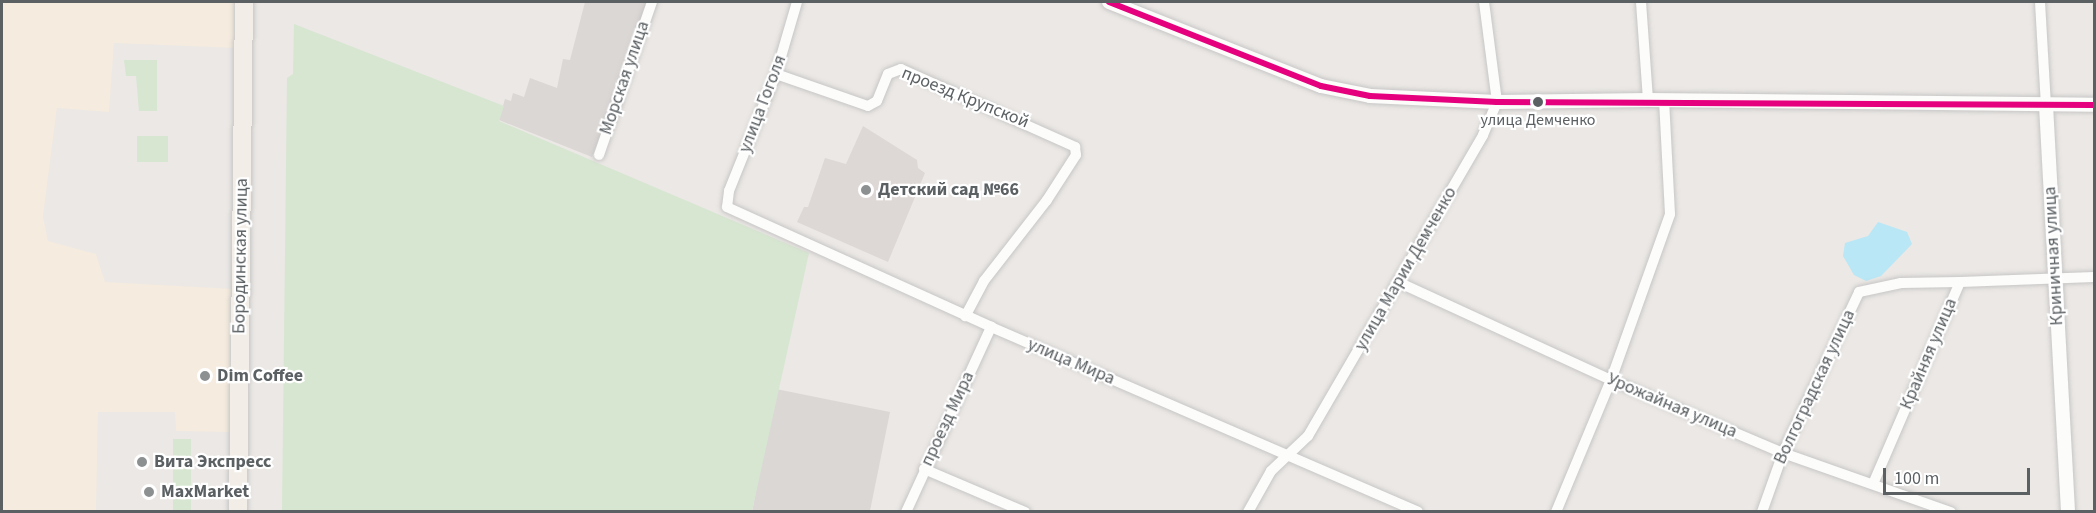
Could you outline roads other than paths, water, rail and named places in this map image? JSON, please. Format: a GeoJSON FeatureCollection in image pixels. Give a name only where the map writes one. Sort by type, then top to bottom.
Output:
{"type":"FeatureCollection","features":[{"type":"Feature","properties":{"kind":"main road","name":"Бородинская улица"},"geometry":{"type":"LineString","coordinates":[[238,512],[244,2]]}},
{"type":"Feature","properties":{"kind":"main road","name":"Бородинская улица"},"geometry":{"type":"LineString","coordinates":[[250,512],[255,2]]}},
{"type":"Feature","properties":{"kind":"street","name":"Морская улица"},"geometry":{"type":"LineString","coordinates":[[599,155],[652,2]]}},
{"type":"Feature","properties":{"kind":"street","name":"улица Гоголя"},"geometry":{"type":"LineString","coordinates":[[727,207],[729,191],[776,74],[797,2]]}},
{"type":"Feature","properties":{"kind":"street"},"geometry":{"type":"LineString","coordinates":[[1109,2],[1321,86],[1370,96],[1497,102],[1648,100],[2094,105]]}},
{"type":"Feature","properties":{"kind":"street"},"geometry":{"type":"LineString","coordinates":[[1484,2],[1497,102]]}},
{"type":"Feature","properties":{"kind":"street"},"geometry":{"type":"LineString","coordinates":[[1641,2],[1648,100]]}},
{"type":"Feature","properties":{"kind":"street","name":"Криничная улица"},"geometry":{"type":"LineString","coordinates":[[2040,2],[2068,512]]}},
{"type":"Feature","properties":{"kind":"street","name":"проезд Крупской"},"geometry":{"type":"LineString","coordinates":[[776,74],[868,105],[877,101],[888,74],[901,69],[1069,141],[1076,155],[984,281],[964,316]]}},
{"type":"Feature","properties":{"kind":"street"},"geometry":{"type":"LineString","coordinates":[[1556,512],[1611,381],[1672,206],[1664,101]]}},
{"type":"Feature","properties":{"kind":"street","name":"улица Марии Демченко"},"geometry":{"type":"LineString","coordinates":[[1248,512],[1271,471],[1308,436],[1400,283],[1483,135],[1497,102]]}},
{"type":"Feature","properties":{"kind":"street","name":"улица Мира"},"geometry":{"type":"LineString","coordinates":[[727,207],[964,316],[1418,512]]}},
{"type":"Feature","properties":{"kind":"street","name":"Крайняя улица"},"geometry":{"type":"LineString","coordinates":[[1873,484],[1960,282],[2094,277]]}},
{"type":"Feature","properties":{"kind":"street","name":"Волгоградская улица"},"geometry":{"type":"LineString","coordinates":[[1762,512],[1783,453],[1859,292],[1901,283],[1960,282]]}},
{"type":"Feature","properties":{"kind":"street","name":"Урожайная улица"},"geometry":{"type":"LineString","coordinates":[[1400,283],[1611,381],[1783,453],[1951,512]]}},
{"type":"Feature","properties":{"kind":"street","name":"проезд Мира"},"geometry":{"type":"LineString","coordinates":[[906,512],[991,327]]}},
{"type":"Feature","properties":{"kind":"street"},"geometry":{"type":"LineString","coordinates":[[924,469],[1025,512]]}},
{"type":"Feature","properties":{"kind":"water"},"geometry":{"type":"Polygon","coordinates":[[[1878,222],[1907,232],[1912,244],[1881,276],[1866,281],[1854,275],[1843,256],[1845,243],[1868,236],[1878,222]]]}},
{"type":"Feature","properties":{"kind":"place","name":"улица Демченко"},"geometry":{"type":"Point","coordinates":[1538,102]}},
{"type":"Feature","properties":{"kind":"place","name":"Детский сад №66"},"geometry":{"type":"Point","coordinates":[866,190]}},
{"type":"Feature","properties":{"kind":"place","name":"Dim Coffee"},"geometry":{"type":"Point","coordinates":[205,376]}},
{"type":"Feature","properties":{"kind":"place","name":"Вита Экспресс"},"geometry":{"type":"Point","coordinates":[142,462]}},
{"type":"Feature","properties":{"kind":"place","name":"MaxMarket"},"geometry":{"type":"Point","coordinates":[149,492]}}]}
